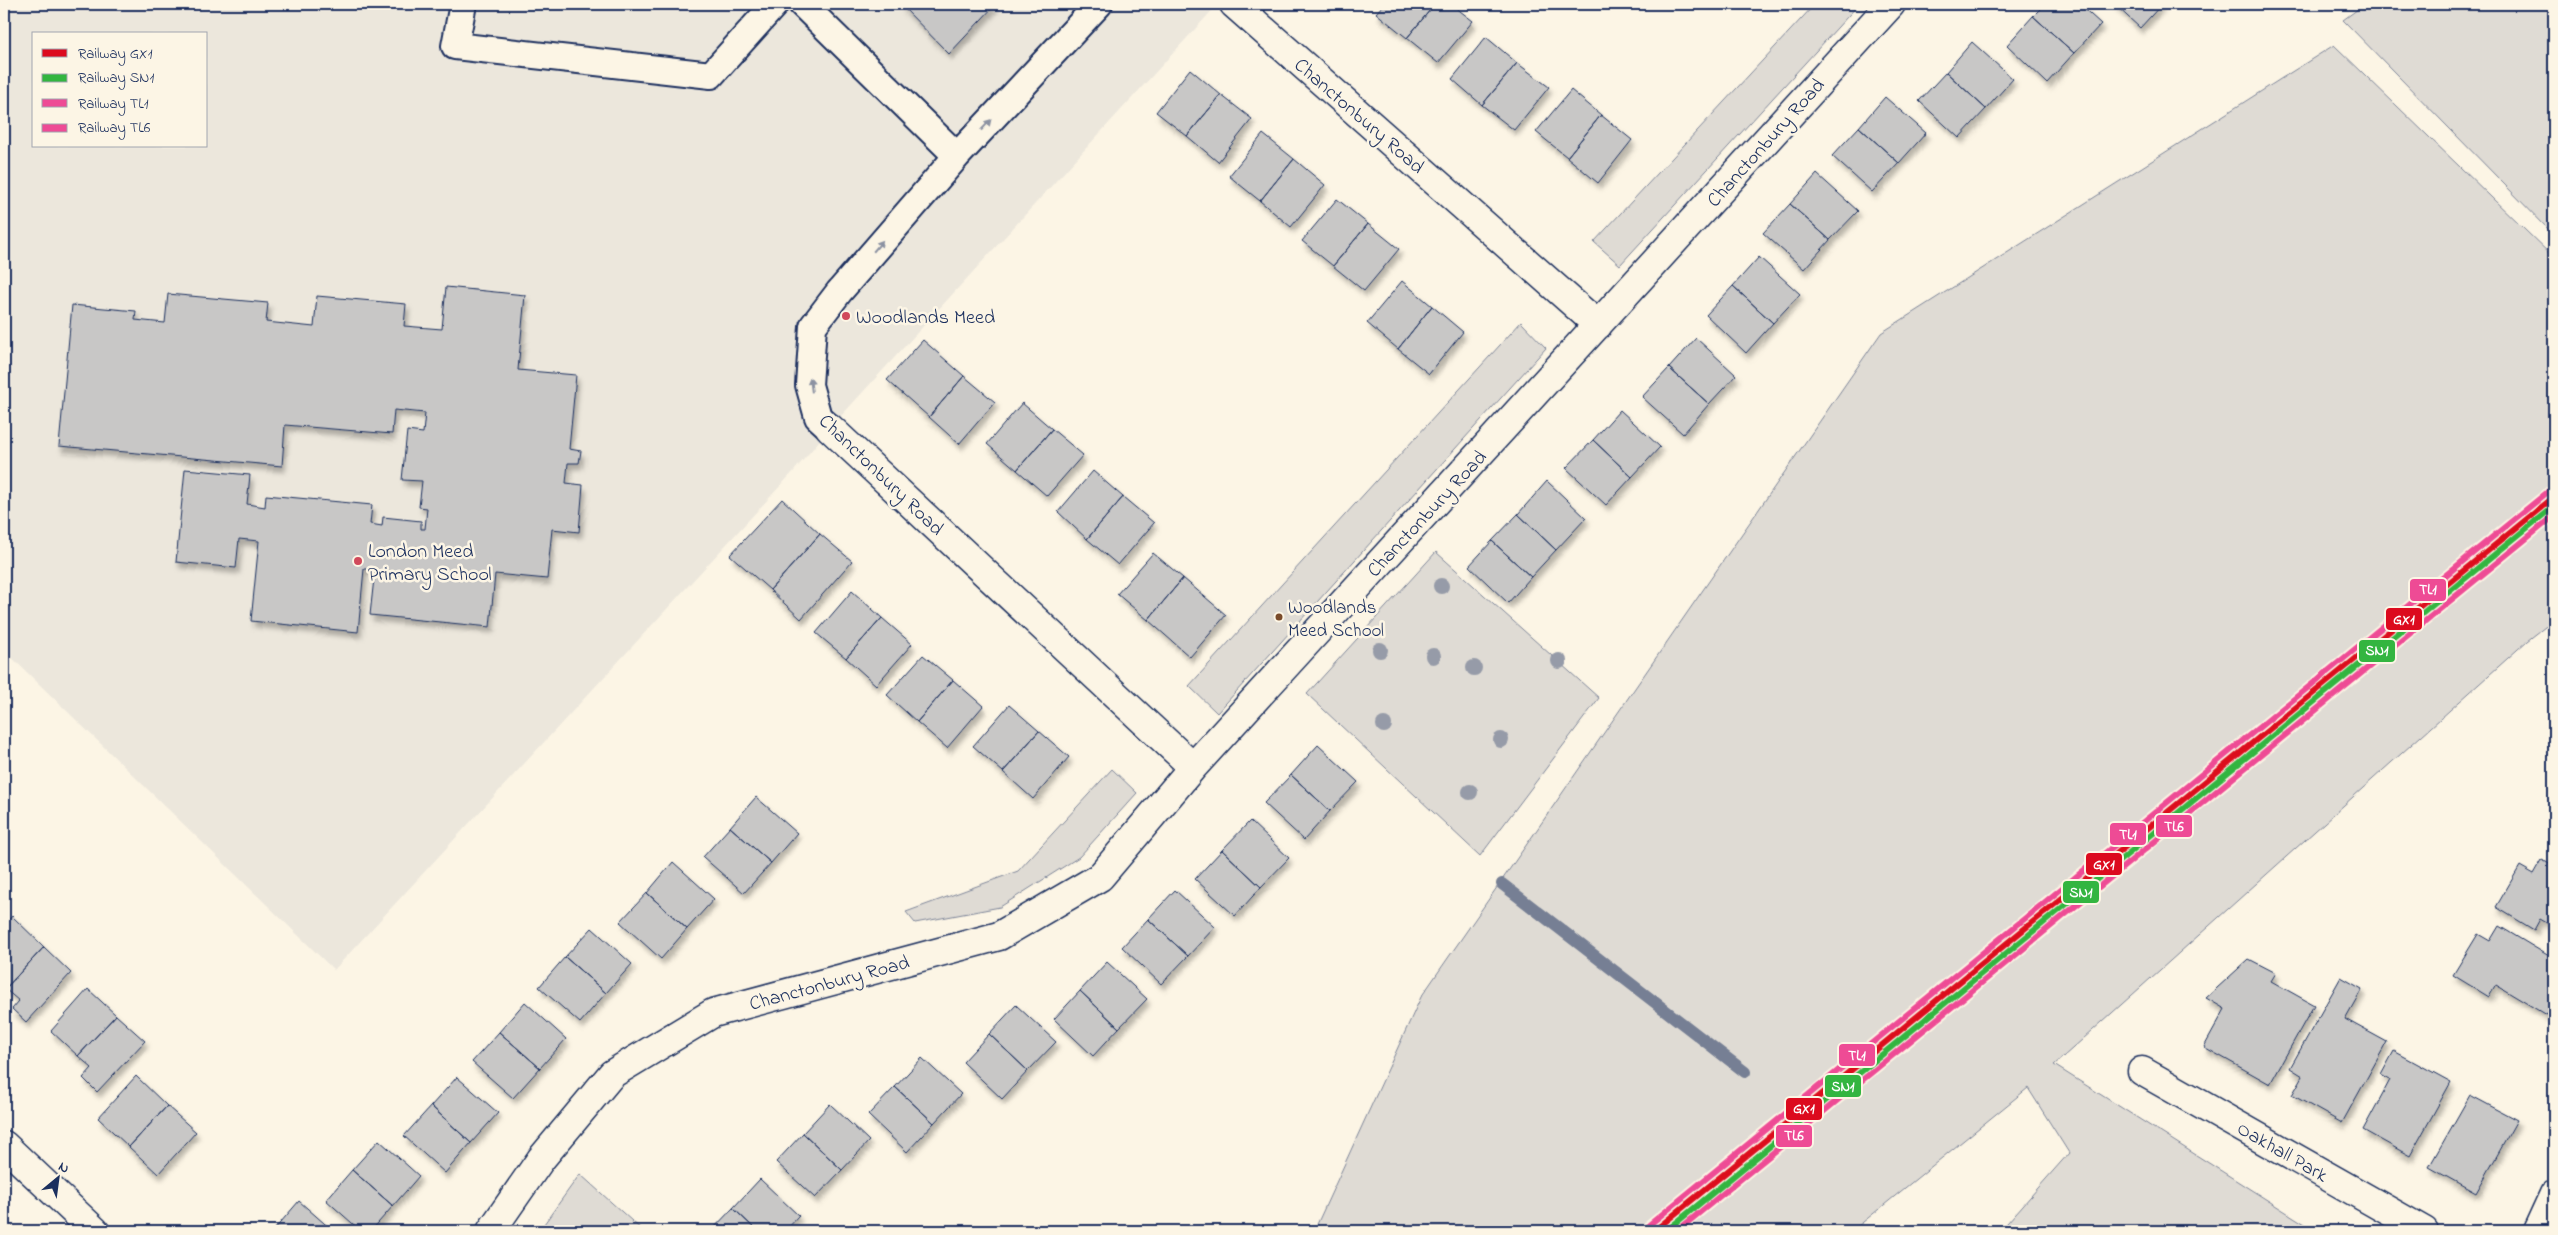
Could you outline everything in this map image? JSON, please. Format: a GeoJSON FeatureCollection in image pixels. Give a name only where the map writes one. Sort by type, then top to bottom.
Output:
{"type":"FeatureCollection","features":[{"type":"Feature","properties":{"kind":"street","name":"Chanctonbury Road"},"geometry":{"type":"LineString","coordinates":[[1234,4],[1598,325]]}},
{"type":"Feature","properties":{"kind":"street","name":"Chanctonbury Road"},"geometry":{"type":"LineString","coordinates":[[491,1231],[541,1159],[612,1074],[713,1013],[998,936],[1100,877],[1193,767],[1891,4]]}},
{"type":"Feature","properties":{"kind":"street","name":"Chanctonbury Road"},"geometry":{"type":"LineString","coordinates":[[830,428],[1193,767]]}},
{"type":"Feature","properties":{"kind":"street","name":"Oakhall Park"},"geometry":{"type":"LineString","coordinates":[[2142,1071],[2424,1231]]}},
{"type":"Feature","properties":{"kind":"street"},"geometry":{"type":"LineString","coordinates":[[4,1145],[95,1231]]}},
{"type":"Feature","properties":{"kind":"street"},"geometry":{"type":"LineString","coordinates":[[2537,1231],[2554,1194]]}},
{"type":"Feature","properties":{"kind":"lane"},"geometry":{"type":"LineString","coordinates":[[463,4],[455,46],[711,75],[775,4]]}},
{"type":"Feature","properties":{"kind":"lane"},"geometry":{"type":"LineString","coordinates":[[802,4],[957,156]]}},
{"type":"Feature","properties":{"kind":"lane","name":"Chanctonbury Road"},"geometry":{"type":"LineString","coordinates":[[830,428],[818,417],[809,385],[813,326],[844,285],[957,156],[1099,4]]}},
{"type":"Feature","properties":{"kind":"shaded area","name":"London Meed Primary School"},"geometry":{"type":"Polygon","coordinates":[[[4,4],[1218,4],[830,428],[794,471],[334,970],[4,650],[4,4]]]}},
{"type":"Feature","properties":{"kind":"shaded area"},"geometry":{"type":"Polygon","coordinates":[[[1815,4],[1859,4],[1620,265],[1594,242],[1815,4]]]}},
{"type":"Feature","properties":{"kind":"shaded area"},"geometry":{"type":"Polygon","coordinates":[[[2365,4],[2554,4],[2554,235],[2343,20],[2365,4]]]}},
{"type":"Feature","properties":{"kind":"shaded area"},"geometry":{"type":"Polygon","coordinates":[[[2334,45],[2554,258],[2554,620],[2527,641],[2054,1065],[2316,1231],[2000,1231],[2069,1153],[2028,1088],[1852,1231],[1314,1231],[1421,997],[1881,333],[2334,45]]]}},
{"type":"Feature","properties":{"kind":"shaded area"},"geometry":{"type":"Polygon","coordinates":[[[1521,322],[1546,348],[1217,713],[1189,686],[1521,322]]]}},
{"type":"Feature","properties":{"kind":"shaded area"},"geometry":{"type":"Polygon","coordinates":[[[1436,552],[1599,698],[1480,856],[1307,694],[1436,552]]]}},
{"type":"Feature","properties":{"kind":"shaded area"},"geometry":{"type":"Polygon","coordinates":[[[1112,769],[1137,793],[1079,857],[1000,907],[915,923],[906,912],[1018,871],[1112,769]]]}},
{"type":"Feature","properties":{"kind":"shaded area"},"geometry":{"type":"Polygon","coordinates":[[[580,1174],[643,1231],[539,1231],[580,1174]]]}},
{"type":"Feature","properties":{"kind":"building"},"geometry":{"type":"Polygon","coordinates":[[[900,4],[996,4],[949,54],[900,4]]]}},
{"type":"Feature","properties":{"kind":"building"},"geometry":{"type":"Polygon","coordinates":[[[1384,4],[1435,4],[1407,38],[1376,13],[1384,4]]]}},
{"type":"Feature","properties":{"kind":"building"},"geometry":{"type":"Polygon","coordinates":[[[1435,4],[1451,4],[1473,21],[1438,63],[1407,38],[1435,4]]]}},
{"type":"Feature","properties":{"kind":"building"},"geometry":{"type":"Polygon","coordinates":[[[2045,4],[2079,4],[2101,24],[2074,53],[2033,16],[2045,4]]]}},
{"type":"Feature","properties":{"kind":"building"},"geometry":{"type":"Polygon","coordinates":[[[2114,4],[2162,4],[2140,28],[2114,4]]]}},
{"type":"Feature","properties":{"kind":"building"},"geometry":{"type":"Polygon","coordinates":[[[2033,16],[2074,53],[2047,83],[2007,45],[2033,16]]]}},
{"type":"Feature","properties":{"kind":"building"},"geometry":{"type":"Polygon","coordinates":[[[1486,37],[1517,63],[1482,105],[1452,79],[1486,37]]]}},
{"type":"Feature","properties":{"kind":"building"},"geometry":{"type":"Polygon","coordinates":[[[1972,42],[2013,79],[1986,109],[1946,72],[1972,42]]]}},
{"type":"Feature","properties":{"kind":"building"},"geometry":{"type":"Polygon","coordinates":[[[1517,63],[1549,87],[1514,130],[1482,105],[1517,63]]]}},
{"type":"Feature","properties":{"kind":"building"},"geometry":{"type":"Polygon","coordinates":[[[1190,69],[1221,95],[1187,136],[1156,112],[1190,69]]]}},
{"type":"Feature","properties":{"kind":"building"},"geometry":{"type":"Polygon","coordinates":[[[1946,72],[1986,109],[1959,138],[1919,101],[1946,72]]]}},
{"type":"Feature","properties":{"kind":"building"},"geometry":{"type":"Polygon","coordinates":[[[1571,90],[1601,115],[1567,157],[1536,132],[1571,90]]]}},
{"type":"Feature","properties":{"kind":"building"},"geometry":{"type":"Polygon","coordinates":[[[1221,95],[1252,119],[1218,162],[1187,136],[1221,95]]]}},
{"type":"Feature","properties":{"kind":"building"},"geometry":{"type":"Polygon","coordinates":[[[1885,97],[1926,133],[1899,163],[1859,127],[1885,97]]]}},
{"type":"Feature","properties":{"kind":"building"},"geometry":{"type":"Polygon","coordinates":[[[1601,115],[1632,140],[1598,183],[1567,157],[1601,115]]]}},
{"type":"Feature","properties":{"kind":"building"},"geometry":{"type":"Polygon","coordinates":[[[1859,127],[1899,163],[1872,192],[1832,156],[1859,127]]]}},
{"type":"Feature","properties":{"kind":"building"},"geometry":{"type":"Polygon","coordinates":[[[1263,134],[1294,159],[1260,201],[1229,176],[1263,134]]]}},
{"type":"Feature","properties":{"kind":"building"},"geometry":{"type":"Polygon","coordinates":[[[1294,159],[1325,185],[1291,227],[1260,201],[1294,159]]]}},
{"type":"Feature","properties":{"kind":"building"},"geometry":{"type":"Polygon","coordinates":[[[1817,174],[1858,211],[1830,240],[1790,204],[1817,174]]]}},
{"type":"Feature","properties":{"kind":"building"},"geometry":{"type":"Polygon","coordinates":[[[1337,199],[1368,224],[1333,266],[1302,241],[1337,199]]]}},
{"type":"Feature","properties":{"kind":"building"},"geometry":{"type":"Polygon","coordinates":[[[1790,204],[1830,240],[1804,269],[1763,233],[1790,204]]]}},
{"type":"Feature","properties":{"kind":"building"},"geometry":{"type":"Polygon","coordinates":[[[1368,224],[1399,249],[1364,291],[1333,266],[1368,224]]]}},
{"type":"Feature","properties":{"kind":"building"},"geometry":{"type":"Polygon","coordinates":[[[1759,257],[1800,294],[1773,323],[1733,286],[1759,257]]]}},
{"type":"Feature","properties":{"kind":"building"},"geometry":{"type":"Polygon","coordinates":[[[1402,281],[1432,306],[1398,349],[1367,323],[1402,281]]]}},
{"type":"Feature","properties":{"kind":"building"},"geometry":{"type":"Polygon","coordinates":[[[1733,286],[1773,323],[1746,353],[1706,315],[1733,286]]]}},
{"type":"Feature","properties":{"kind":"building","name":"London Meed Primary School"},"geometry":{"type":"Polygon","coordinates":[[[446,287],[525,295],[518,370],[576,375],[569,449],[581,451],[579,463],[568,463],[566,483],[583,485],[579,532],[552,529],[547,579],[495,574],[490,627],[370,615],[375,569],[364,569],[358,632],[251,621],[259,541],[239,539],[236,568],[176,562],[185,469],[250,475],[247,504],[265,507],[266,495],[372,505],[370,524],[382,526],[383,517],[421,521],[421,529],[425,529],[427,508],[419,507],[422,481],[402,480],[407,431],[423,433],[425,413],[394,410],[392,434],[285,425],[282,466],[59,446],[72,305],[136,311],[135,320],[165,323],[168,294],[268,303],[266,322],[314,327],[317,296],[406,304],[404,326],[442,329],[446,287]]]}},
{"type":"Feature","properties":{"kind":"building"},"geometry":{"type":"Polygon","coordinates":[[[1432,306],[1463,332],[1429,374],[1398,349],[1432,306]]]}},
{"type":"Feature","properties":{"kind":"building"},"geometry":{"type":"Polygon","coordinates":[[[1696,338],[1736,375],[1709,404],[1669,368],[1696,338]]]}},
{"type":"Feature","properties":{"kind":"building"},"geometry":{"type":"Polygon","coordinates":[[[923,340],[964,376],[929,417],[887,380],[923,340]]]}},
{"type":"Feature","properties":{"kind":"building"},"geometry":{"type":"Polygon","coordinates":[[[1669,368],[1709,404],[1683,434],[1642,397],[1669,368]]]}},
{"type":"Feature","properties":{"kind":"building"},"geometry":{"type":"Polygon","coordinates":[[[964,376],[995,402],[959,444],[929,417],[964,376]]]}},
{"type":"Feature","properties":{"kind":"building"},"geometry":{"type":"Polygon","coordinates":[[[1022,403],[1052,429],[1017,470],[987,444],[1022,403]]]}},
{"type":"Feature","properties":{"kind":"building"},"geometry":{"type":"Polygon","coordinates":[[[1620,410],[1660,447],[1632,477],[1593,440],[1620,410]]]}},
{"type":"Feature","properties":{"kind":"building"},"geometry":{"type":"Polygon","coordinates":[[[1052,429],[1083,455],[1047,496],[1017,470],[1052,429]]]}},
{"type":"Feature","properties":{"kind":"building"},"geometry":{"type":"Polygon","coordinates":[[[1593,440],[1632,477],[1606,505],[1566,468],[1593,440]]]}},
{"type":"Feature","properties":{"kind":"building"},"geometry":{"type":"Polygon","coordinates":[[[1093,471],[1123,497],[1087,539],[1058,512],[1093,471]]]}},
{"type":"Feature","properties":{"kind":"building"},"geometry":{"type":"Polygon","coordinates":[[[1547,481],[1586,518],[1556,550],[1518,514],[1547,481]]]}},
{"type":"Feature","properties":{"kind":"building"},"geometry":{"type":"Polygon","coordinates":[[[1123,497],[1154,523],[1118,565],[1087,539],[1123,497]]]}},
{"type":"Feature","properties":{"kind":"building"},"geometry":{"type":"Polygon","coordinates":[[[782,499],[820,534],[770,590],[730,555],[782,499]]]}},
{"type":"Feature","properties":{"kind":"building"},"geometry":{"type":"Polygon","coordinates":[[[1518,514],[1556,550],[1531,577],[1492,541],[1518,514]]]}},
{"type":"Feature","properties":{"kind":"building"},"geometry":{"type":"Polygon","coordinates":[[[820,534],[852,561],[801,619],[770,590],[820,534]]]}},
{"type":"Feature","properties":{"kind":"building"},"geometry":{"type":"Polygon","coordinates":[[[1492,541],[1531,577],[1508,603],[1469,566],[1492,541]]]}},
{"type":"Feature","properties":{"kind":"building"},"geometry":{"type":"Polygon","coordinates":[[[1153,553],[1183,578],[1148,620],[1117,594],[1153,553]]]}},
{"type":"Feature","properties":{"kind":"building"},"geometry":{"type":"Polygon","coordinates":[[[1183,578],[1226,615],[1190,657],[1148,620],[1183,578]]]}},
{"type":"Feature","properties":{"kind":"building"},"geometry":{"type":"Polygon","coordinates":[[[852,591],[882,618],[846,658],[816,633],[852,591]]]}},
{"type":"Feature","properties":{"kind":"building"},"geometry":{"type":"Polygon","coordinates":[[[882,618],[912,644],[876,685],[846,658],[882,618]]]}},
{"type":"Feature","properties":{"kind":"building"},"geometry":{"type":"Polygon","coordinates":[[[923,655],[953,680],[917,722],[887,695],[923,655]]]}},
{"type":"Feature","properties":{"kind":"building"},"geometry":{"type":"Polygon","coordinates":[[[953,680],[983,706],[947,748],[917,722],[953,680]]]}},
{"type":"Feature","properties":{"kind":"building"},"geometry":{"type":"Polygon","coordinates":[[[1009,705],[1039,731],[1003,772],[973,746],[1009,705]]]}},
{"type":"Feature","properties":{"kind":"building"},"geometry":{"type":"Polygon","coordinates":[[[1039,731],[1069,757],[1033,799],[1003,772],[1039,731]]]}},
{"type":"Feature","properties":{"kind":"building"},"geometry":{"type":"Polygon","coordinates":[[[1318,745],[1358,782],[1330,811],[1291,775],[1318,745]]]}},
{"type":"Feature","properties":{"kind":"building"},"geometry":{"type":"Polygon","coordinates":[[[1291,775],[1330,811],[1304,840],[1264,803],[1291,775]]]}},
{"type":"Feature","properties":{"kind":"building"},"geometry":{"type":"Polygon","coordinates":[[[756,797],[797,833],[771,863],[730,827],[756,797]]]}},
{"type":"Feature","properties":{"kind":"building"},"geometry":{"type":"Polygon","coordinates":[[[1250,821],[1289,858],[1261,887],[1222,850],[1250,821]]]}},
{"type":"Feature","properties":{"kind":"building"},"geometry":{"type":"Polygon","coordinates":[[[730,827],[771,863],[744,893],[703,857],[730,827]]]}},
{"type":"Feature","properties":{"kind":"building"},"geometry":{"type":"Polygon","coordinates":[[[1222,850],[1261,887],[1235,916],[1195,879],[1222,850]]]}},
{"type":"Feature","properties":{"kind":"building"},"geometry":{"type":"Polygon","coordinates":[[[2542,860],[2554,866],[2554,927],[2540,919],[2534,930],[2496,907],[2520,866],[2534,874],[2542,860]]]}},
{"type":"Feature","properties":{"kind":"building"},"geometry":{"type":"Polygon","coordinates":[[[673,862],[714,899],[687,929],[647,893],[673,862]]]}},
{"type":"Feature","properties":{"kind":"building"},"geometry":{"type":"Polygon","coordinates":[[[1175,890],[1215,927],[1188,956],[1148,919],[1175,890]]]}},
{"type":"Feature","properties":{"kind":"building"},"geometry":{"type":"Polygon","coordinates":[[[647,893],[687,929],[661,959],[620,922],[647,893]]]}},
{"type":"Feature","properties":{"kind":"building"},"geometry":{"type":"Polygon","coordinates":[[[12,916],[44,947],[5,989],[4,925],[12,916]]]}},
{"type":"Feature","properties":{"kind":"building"},"geometry":{"type":"Polygon","coordinates":[[[1148,919],[1188,956],[1161,984],[1122,947],[1148,919]]]}},
{"type":"Feature","properties":{"kind":"building"},"geometry":{"type":"Polygon","coordinates":[[[2499,926],[2554,959],[2554,1002],[2546,1015],[2496,985],[2489,997],[2453,975],[2478,934],[2490,941],[2499,926]]]}},
{"type":"Feature","properties":{"kind":"building"},"geometry":{"type":"Polygon","coordinates":[[[592,928],[632,964],[606,993],[565,957],[592,928]]]}},
{"type":"Feature","properties":{"kind":"building"},"geometry":{"type":"Polygon","coordinates":[[[44,947],[71,973],[26,1022],[12,1009],[19,1001],[5,989],[44,947]]]}},
{"type":"Feature","properties":{"kind":"building"},"geometry":{"type":"Polygon","coordinates":[[[565,957],[606,993],[580,1023],[539,987],[565,957]]]}},
{"type":"Feature","properties":{"kind":"building"},"geometry":{"type":"Polygon","coordinates":[[[2249,959],[2276,973],[2271,981],[2314,1005],[2270,1084],[2204,1047],[2225,1009],[2206,998],[2249,959]]]}},
{"type":"Feature","properties":{"kind":"building"},"geometry":{"type":"Polygon","coordinates":[[[1107,962],[1147,999],[1119,1028],[1080,991],[1107,962]]]}},
{"type":"Feature","properties":{"kind":"building"},"geometry":{"type":"Polygon","coordinates":[[[2341,977],[2362,989],[2345,1019],[2387,1042],[2342,1123],[2292,1095],[2303,1076],[2290,1068],[2341,977]]]}},
{"type":"Feature","properties":{"kind":"building"},"geometry":{"type":"Polygon","coordinates":[[[88,989],[116,1015],[78,1056],[51,1031],[88,989]]]}},
{"type":"Feature","properties":{"kind":"building"},"geometry":{"type":"Polygon","coordinates":[[[1080,991],[1119,1028],[1093,1056],[1054,1019],[1080,991]]]}},
{"type":"Feature","properties":{"kind":"building"},"geometry":{"type":"Polygon","coordinates":[[[525,1002],[566,1039],[540,1068],[499,1032],[525,1002]]]}},
{"type":"Feature","properties":{"kind":"building"},"geometry":{"type":"Polygon","coordinates":[[[1016,1005],[1056,1042],[1028,1071],[989,1034],[1016,1005]]]}},
{"type":"Feature","properties":{"kind":"building"},"geometry":{"type":"Polygon","coordinates":[[[116,1015],[145,1041],[97,1092],[83,1078],[92,1068],[78,1056],[116,1015]]]}},
{"type":"Feature","properties":{"kind":"building"},"geometry":{"type":"Polygon","coordinates":[[[499,1032],[540,1068],[513,1098],[472,1062],[499,1032]]]}},
{"type":"Feature","properties":{"kind":"building"},"geometry":{"type":"Polygon","coordinates":[[[989,1034],[1028,1071],[1002,1099],[963,1062],[989,1034]]]}},
{"type":"Feature","properties":{"kind":"building"},"geometry":{"type":"Polygon","coordinates":[[[2394,1051],[2451,1082],[2410,1156],[2363,1130],[2390,1080],[2381,1075],[2394,1051]]]}},
{"type":"Feature","properties":{"kind":"building"},"geometry":{"type":"Polygon","coordinates":[[[922,1058],[961,1094],[934,1123],[895,1087],[922,1058]]]}},
{"type":"Feature","properties":{"kind":"building"},"geometry":{"type":"Polygon","coordinates":[[[136,1076],[167,1106],[129,1147],[98,1118],[136,1076]]]}},
{"type":"Feature","properties":{"kind":"building"},"geometry":{"type":"Polygon","coordinates":[[[457,1077],[498,1113],[471,1143],[431,1106],[457,1077]]]}},
{"type":"Feature","properties":{"kind":"building"},"geometry":{"type":"Polygon","coordinates":[[[895,1087],[934,1123],[907,1152],[868,1115],[895,1087]]]}},
{"type":"Feature","properties":{"kind":"building"},"geometry":{"type":"Polygon","coordinates":[[[2470,1095],[2517,1120],[2476,1193],[2429,1167],[2470,1095]]]}},
{"type":"Feature","properties":{"kind":"building"},"geometry":{"type":"Polygon","coordinates":[[[830,1104],[869,1141],[842,1170],[803,1133],[830,1104]]]}},
{"type":"Feature","properties":{"kind":"building"},"geometry":{"type":"Polygon","coordinates":[[[167,1106],[196,1132],[158,1174],[129,1147],[167,1106]]]}},
{"type":"Feature","properties":{"kind":"building"},"geometry":{"type":"Polygon","coordinates":[[[431,1106],[471,1143],[445,1173],[404,1136],[431,1106]]]}},
{"type":"Feature","properties":{"kind":"building"},"geometry":{"type":"Polygon","coordinates":[[[803,1133],[842,1170],[815,1198],[776,1162],[803,1133]]]}},
{"type":"Feature","properties":{"kind":"building"},"geometry":{"type":"Polygon","coordinates":[[[379,1140],[419,1176],[393,1206],[352,1170],[379,1140]]]}},
{"type":"Feature","properties":{"kind":"building"},"geometry":{"type":"Polygon","coordinates":[[[352,1170],[393,1206],[371,1231],[361,1231],[326,1200],[352,1170]]]}},
{"type":"Feature","properties":{"kind":"building"},"geometry":{"type":"Polygon","coordinates":[[[760,1179],[799,1216],[785,1231],[757,1231],[733,1208],[760,1179]]]}},
{"type":"Feature","properties":{"kind":"building"},"geometry":{"type":"Polygon","coordinates":[[[299,1201],[333,1231],[275,1231],[299,1201]]]}},
{"type":"Feature","properties":{"kind":"building"},"geometry":{"type":"Polygon","coordinates":[[[733,1208],[757,1231],[711,1231],[733,1208]]]}},
{"type":"Feature","properties":{"kind":"building"},"geometry":{"type":"Polygon","coordinates":[[[4,1220],[16,1231],[4,1231],[4,1220]]]}},
{"type":"Feature","properties":{"kind":"waterway"},"geometry":{"type":"LineString","coordinates":[[1502,884],[1745,1072]]}},
{"type":"Feature","properties":{"kind":"rail line","name":"TL1"},"geometry":{"type":"LineString","coordinates":[[1649,1225],[2549,491]]}},
{"type":"Feature","properties":{"kind":"rail line","name":"GX1"},"geometry":{"type":"LineString","coordinates":[[1654,1231],[2554,497]]}},
{"type":"Feature","properties":{"kind":"rail line","name":"SN1"},"geometry":{"type":"LineString","coordinates":[[1666,1231],[2554,506]]}},
{"type":"Feature","properties":{"kind":"rail line","name":"TL6"},"geometry":{"type":"LineString","coordinates":[[1677,1231],[2554,516]]}},
{"type":"Feature","properties":{"kind":"place","name":"Woodlands Meed"},"geometry":{"type":"Point","coordinates":[846,316]}},
{"type":"Feature","properties":{"kind":"place","name":"London Meed Primary School"},"geometry":{"type":"Point","coordinates":[358,561]}},
{"type":"Feature","properties":{"kind":"place","name":"Woodlands Meed School"},"geometry":{"type":"Point","coordinates":[1279,617]}}]}
